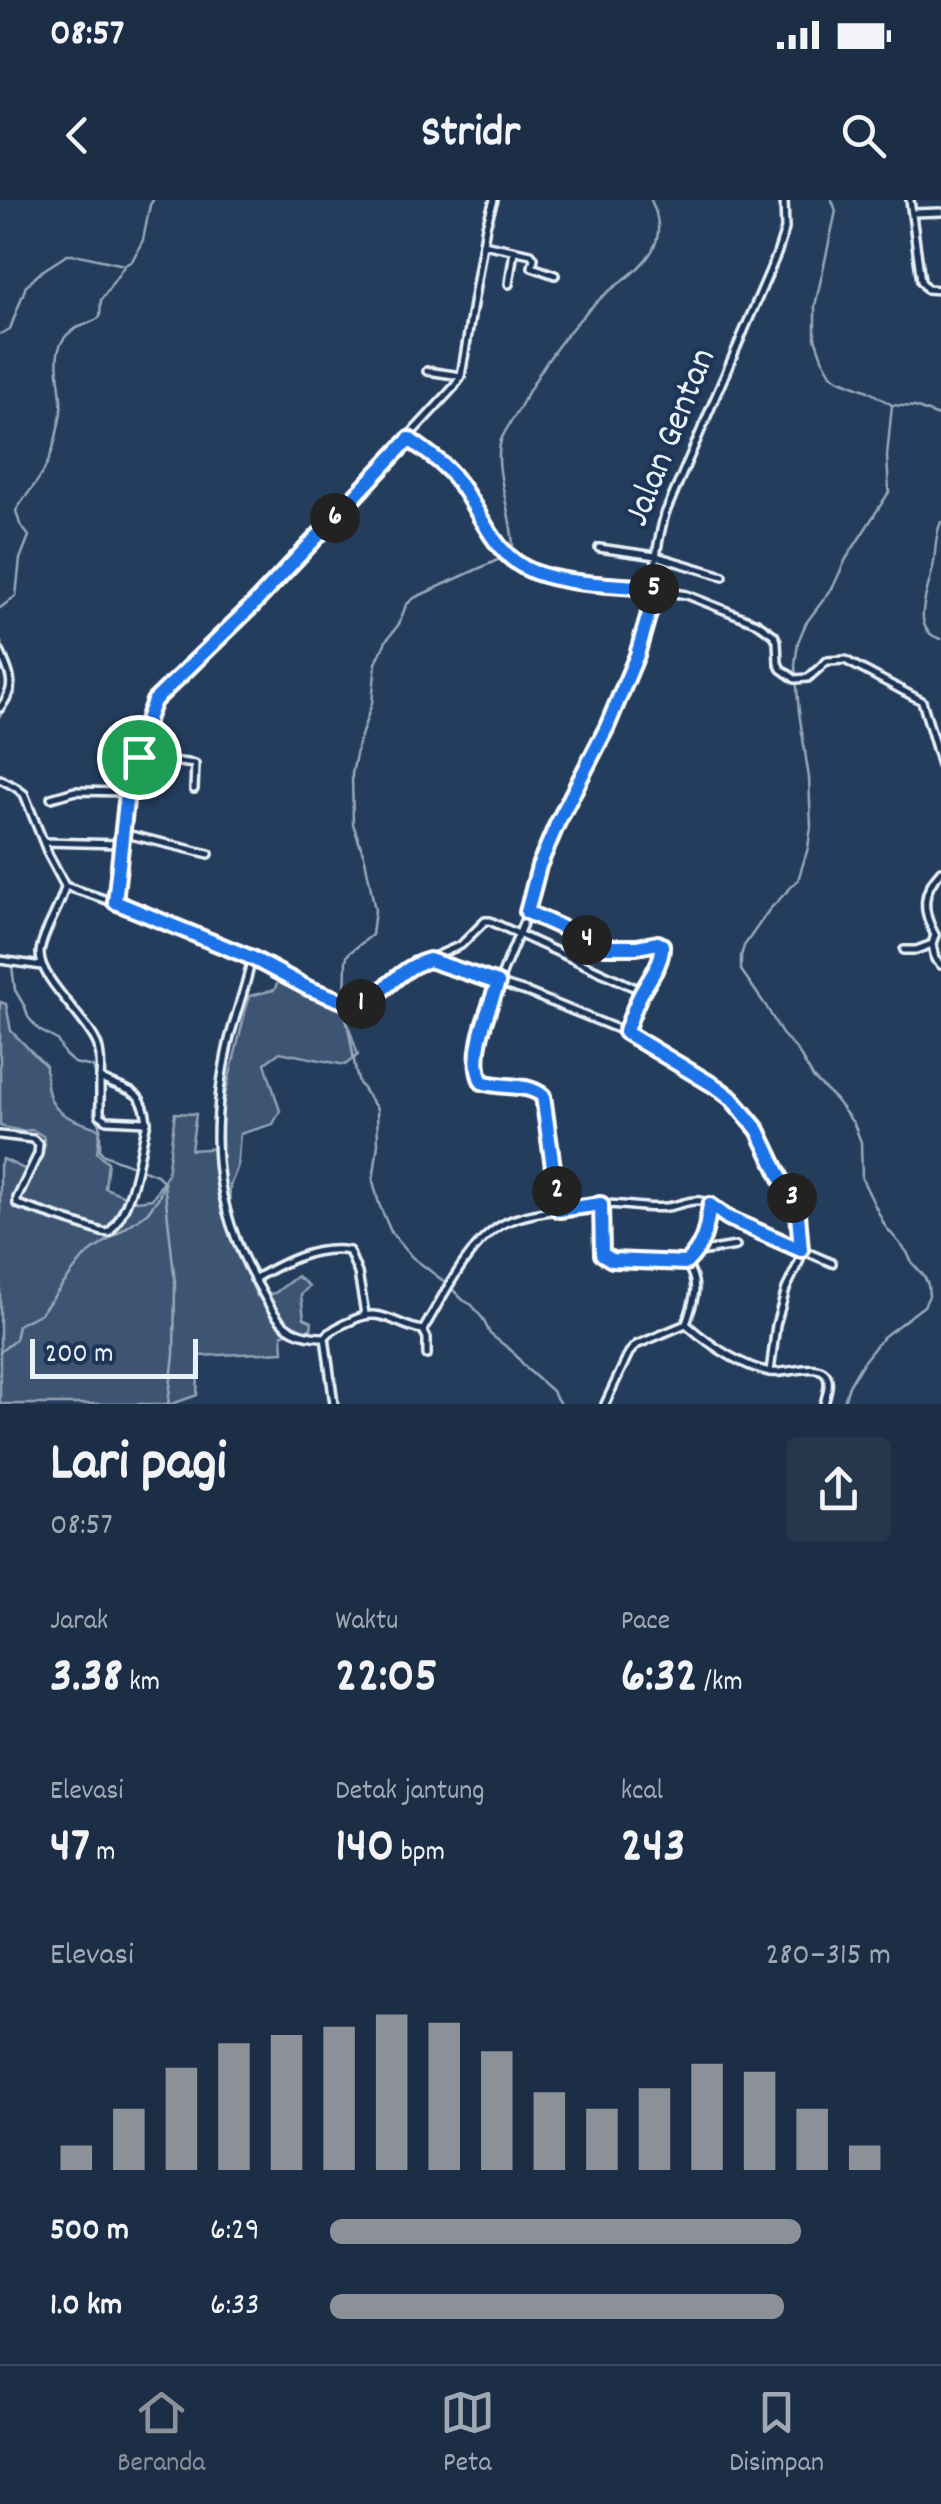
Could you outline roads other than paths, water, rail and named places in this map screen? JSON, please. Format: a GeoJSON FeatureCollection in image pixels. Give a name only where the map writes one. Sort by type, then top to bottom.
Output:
{"type":"FeatureCollection","features":[{"type":"Feature","properties":{"kind":"street"},"geometry":{"type":"LineString","coordinates":[[115,902],[127,792],[154,701],[254,604],[454,387],[460,376],[494,200]]}},
{"type":"Feature","properties":{"kind":"street","name":"Jalan Gentan"},"geometry":{"type":"LineString","coordinates":[[559,1210],[543,1096],[525,1087],[482,1082],[477,1055],[545,852],[607,727],[637,655],[656,589],[656,556],[664,514],[777,254],[785,229],[784,200]]}},
{"type":"Feature","properties":{"kind":"street"},"geometry":{"type":"LineString","coordinates":[[910,200],[921,280],[927,289],[941,290]]}},
{"type":"Feature","properties":{"kind":"street"},"geometry":{"type":"LineString","coordinates":[[913,213],[941,212]]}},
{"type":"Feature","properties":{"kind":"street"},"geometry":{"type":"LineString","coordinates":[[484,244],[531,254],[532,267],[555,275]]}},
{"type":"Feature","properties":{"kind":"street"},"geometry":{"type":"LineString","coordinates":[[509,284],[514,251]]}},
{"type":"Feature","properties":{"kind":"street"},"geometry":{"type":"LineString","coordinates":[[427,372],[460,376]]}},
{"type":"Feature","properties":{"kind":"street"},"geometry":{"type":"LineString","coordinates":[[409,439],[455,477],[508,556],[534,572],[687,595],[757,623],[774,635],[781,669],[798,679],[808,678],[828,661],[846,660],[924,705],[941,765]]}},
{"type":"Feature","properties":{"kind":"street"},"geometry":{"type":"LineString","coordinates":[[598,548],[656,556],[723,576]]}},
{"type":"Feature","properties":{"kind":"street"},"geometry":{"type":"LineString","coordinates":[[0,651],[12,684],[0,708]]}},
{"type":"Feature","properties":{"kind":"street"},"geometry":{"type":"LineString","coordinates":[[139,757],[195,764],[194,789]]}},
{"type":"Feature","properties":{"kind":"street"},"geometry":{"type":"LineString","coordinates":[[1,780],[22,792],[65,886],[40,948],[42,966],[97,1044],[101,1062],[100,1115],[107,1120],[147,1122]]}},
{"type":"Feature","properties":{"kind":"street"},"geometry":{"type":"LineString","coordinates":[[51,798],[75,792],[127,792]]}},
{"type":"Feature","properties":{"kind":"street"},"geometry":{"type":"LineString","coordinates":[[122,833],[209,854]]}},
{"type":"Feature","properties":{"kind":"street"},"geometry":{"type":"LineString","coordinates":[[43,842],[121,844]]}},
{"type":"Feature","properties":{"kind":"street"},"geometry":{"type":"LineString","coordinates":[[941,871],[928,889],[925,912],[938,933],[932,944],[935,960],[941,965]]}},
{"type":"Feature","properties":{"kind":"street"},"geometry":{"type":"LineString","coordinates":[[65,886],[115,902],[252,958],[344,1003],[359,1005],[372,998],[406,970],[461,945],[485,921],[495,922],[642,991]]}},
{"type":"Feature","properties":{"kind":"street"},"geometry":{"type":"LineString","coordinates":[[527,912],[605,947],[662,945],[663,952],[625,1032]]}},
{"type":"Feature","properties":{"kind":"street"},"geometry":{"type":"LineString","coordinates":[[904,950],[932,944]]}},
{"type":"Feature","properties":{"kind":"street"},"geometry":{"type":"LineString","coordinates":[[252,958],[229,1040],[216,1118],[216,1148],[225,1206],[254,1279],[275,1316],[292,1331],[325,1337],[337,1326],[365,1314],[386,1316],[422,1330],[427,1338],[427,1356]]}},
{"type":"Feature","properties":{"kind":"street"},"geometry":{"type":"LineString","coordinates":[[1,960],[42,966]]}},
{"type":"Feature","properties":{"kind":"street"},"geometry":{"type":"LineString","coordinates":[[429,960],[570,1008],[625,1032],[718,1088],[758,1130],[798,1214],[801,1250],[776,1325],[770,1372]]}},
{"type":"Feature","properties":{"kind":"street"},"geometry":{"type":"LineString","coordinates":[[0,1135],[39,1144],[17,1204],[109,1233],[127,1204],[147,1122],[142,1098],[100,1078]]}},
{"type":"Feature","properties":{"kind":"street"},"geometry":{"type":"LineString","coordinates":[[422,1330],[450,1280],[486,1237],[500,1225],[531,1214],[601,1204],[664,1208],[693,1200],[832,1264]]}},
{"type":"Feature","properties":{"kind":"street"},"geometry":{"type":"LineString","coordinates":[[601,1204],[600,1248],[605,1257],[686,1263]]}},
{"type":"Feature","properties":{"kind":"street"},"geometry":{"type":"LineString","coordinates":[[686,1263],[706,1232],[710,1205]]}},
{"type":"Feature","properties":{"kind":"street"},"geometry":{"type":"LineString","coordinates":[[696,1252],[736,1246]]}},
{"type":"Feature","properties":{"kind":"street"},"geometry":{"type":"LineString","coordinates":[[254,1279],[299,1257],[337,1249],[348,1251],[358,1272],[365,1314]]}},
{"type":"Feature","properties":{"kind":"street"},"geometry":{"type":"LineString","coordinates":[[686,1263],[695,1280],[686,1324]]}},
{"type":"Feature","properties":{"kind":"street"},"geometry":{"type":"LineString","coordinates":[[686,1324],[738,1360],[770,1372],[814,1368],[824,1372],[828,1378],[824,1404]]}},
{"type":"Feature","properties":{"kind":"street"},"geometry":{"type":"LineString","coordinates":[[605,1404],[636,1345],[686,1324]]}},
{"type":"Feature","properties":{"kind":"street"},"geometry":{"type":"LineString","coordinates":[[325,1337],[334,1404]]}},
{"type":"Feature","properties":{"kind":"waterway"},"geometry":{"type":"LineString","coordinates":[[0,608],[16,596],[20,559],[29,536],[16,511],[43,472],[57,435],[61,412],[57,362],[61,344],[74,330],[100,317],[101,300],[132,261],[143,240],[153,200]]}},
{"type":"Feature","properties":{"kind":"waterway"},"geometry":{"type":"LineString","coordinates":[[560,1404],[552,1391],[490,1334],[472,1305],[412,1257],[391,1232],[379,1204],[373,1181],[377,1109],[359,1083],[345,1008],[346,960],[372,935],[375,910],[353,824],[352,774],[372,703],[376,663],[406,605],[513,553],[499,465],[501,440],[567,334],[652,251],[658,226],[651,200]]}},
{"type":"Feature","properties":{"kind":"waterway"},"geometry":{"type":"LineString","coordinates":[[832,200],[836,211],[815,306],[815,338],[822,358],[831,374],[840,380],[892,405],[915,407],[941,417]]}},
{"type":"Feature","properties":{"kind":"waterway"},"geometry":{"type":"LineString","coordinates":[[0,334],[10,329],[26,286],[67,255],[124,265]]}},
{"type":"Feature","properties":{"kind":"waterway"},"geometry":{"type":"LineString","coordinates":[[843,1404],[863,1362],[883,1337],[924,1306],[929,1296],[928,1285],[885,1226],[862,1179],[861,1142],[854,1124],[814,1079],[782,1034],[741,970],[741,956],[769,910],[798,880],[808,848],[809,778],[795,665],[798,642],[806,623],[833,587],[846,559],[889,492],[887,456],[892,405]]}},
{"type":"Feature","properties":{"kind":"waterway"},"geometry":{"type":"LineString","coordinates":[[941,522],[923,616],[931,634],[941,639]]}},
{"type":"Feature","properties":{"kind":"waterway"},"geometry":{"type":"LineString","coordinates":[[0,640],[15,694],[0,716]]}},
{"type":"Feature","properties":{"kind":"waterway"},"geometry":{"type":"LineString","coordinates":[[8,963],[28,1017],[39,1030],[57,1040],[74,1063],[93,1067],[100,1151],[157,1175],[164,1182],[175,1283],[174,1355],[168,1404]]}},
{"type":"Feature","properties":{"kind":"waterway"},"geometry":{"type":"LineString","coordinates":[[0,1352],[15,1340],[18,1325],[41,1313],[85,1256],[147,1213],[164,1182]]}}]}
